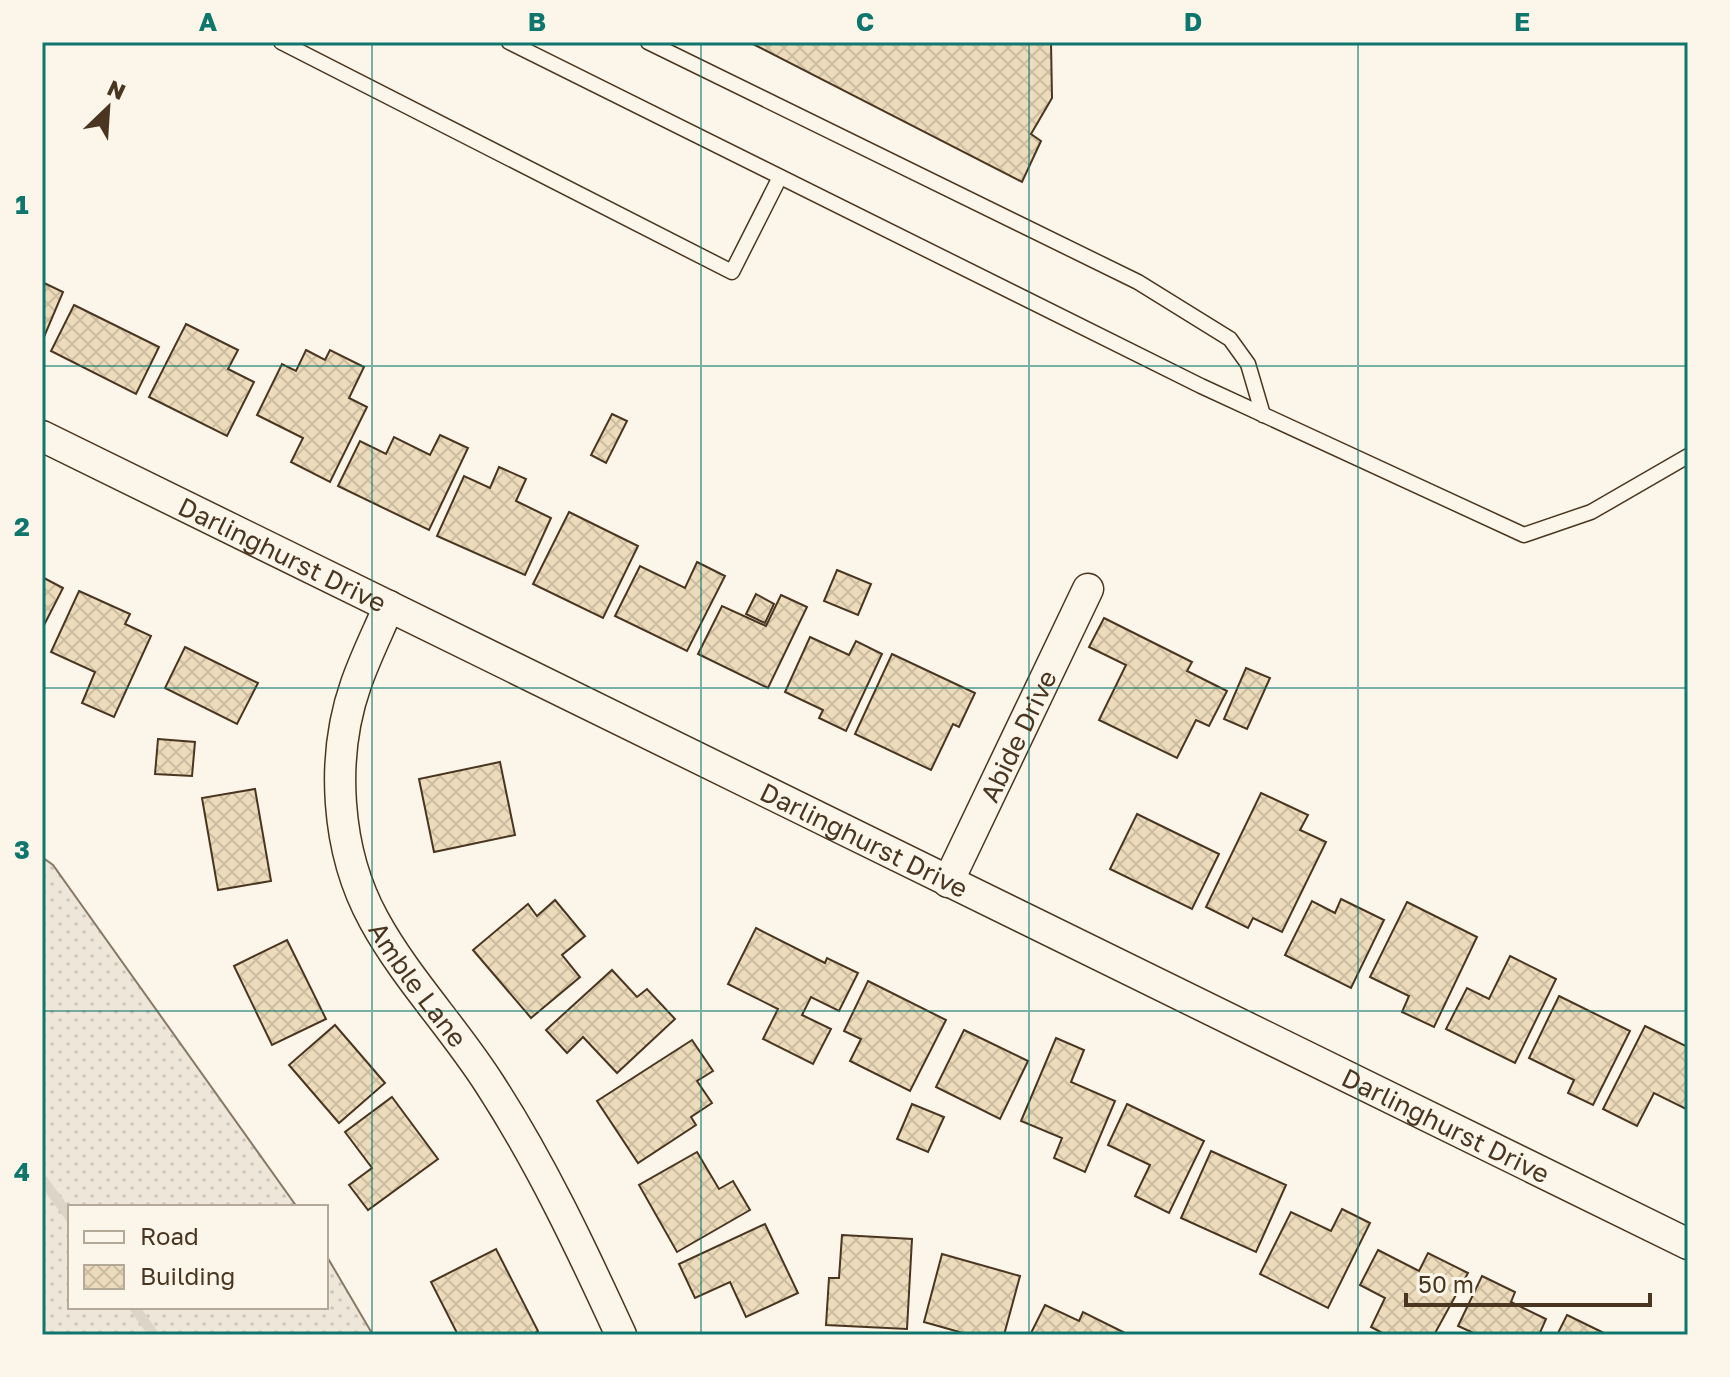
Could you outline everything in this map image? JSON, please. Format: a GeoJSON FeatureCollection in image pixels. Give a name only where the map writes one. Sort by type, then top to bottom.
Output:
{"type":"FeatureCollection","features":[{"type":"Feature","properties":{"kind":"street","name":"Darlinghurst Drive"},"geometry":{"type":"LineString","coordinates":[[42,436],[1688,1244]]}},
{"type":"Feature","properties":{"kind":"street","name":"Abide Drive"},"geometry":{"type":"LineString","coordinates":[[948,882],[1088,589]]}},
{"type":"Feature","properties":{"kind":"street","name":"Amble Lane"},"geometry":{"type":"LineString","coordinates":[[389,606],[356,684],[345,725],[343,807],[346,849],[357,885],[375,922],[479,1066],[542,1167],[621,1335]]}},
{"type":"Feature","properties":{"kind":"lane"},"geometry":{"type":"LineString","coordinates":[[281,42],[732,272],[780,177]]}},
{"type":"Feature","properties":{"kind":"lane"},"geometry":{"type":"LineString","coordinates":[[509,42],[1263,415],[1524,535],[1591,512],[1688,456]]}},
{"type":"Feature","properties":{"kind":"lane"},"geometry":{"type":"LineString","coordinates":[[648,42],[1138,282],[1230,339],[1248,364],[1263,415]]}},
{"type":"Feature","properties":{"kind":"shaded area"},"geometry":{"type":"Polygon","coordinates":[[[42,857],[53,865],[296,1205],[68,1205],[68,1309],[328,1309],[328,1258],[373,1335],[42,1335],[42,857]]]}},
{"type":"Feature","properties":{"kind":"building"},"geometry":{"type":"Polygon","coordinates":[[[749,42],[1051,42],[1052,98],[1031,134],[1041,141],[1022,182],[749,42]]]}},
{"type":"Feature","properties":{"kind":"building"},"geometry":{"type":"Polygon","coordinates":[[[42,282],[63,292],[44,337],[42,336],[42,282]]]}},
{"type":"Feature","properties":{"kind":"building"},"geometry":{"type":"Polygon","coordinates":[[[74,305],[159,347],[136,394],[51,351],[74,305]]]}},
{"type":"Feature","properties":{"kind":"building"},"geometry":{"type":"Polygon","coordinates":[[[186,324],[238,350],[228,369],[254,382],[227,436],[149,397],[186,324]]]}},
{"type":"Feature","properties":{"kind":"building"},"geometry":{"type":"Polygon","coordinates":[[[306,350],[325,360],[330,350],[364,367],[349,398],[367,407],[330,482],[291,462],[303,438],[257,415],[282,364],[296,371],[306,350]]]}},
{"type":"Feature","properties":{"kind":"building"},"geometry":{"type":"Polygon","coordinates":[[[612,414],[627,421],[606,463],[591,455],[612,414]]]}},
{"type":"Feature","properties":{"kind":"building"},"geometry":{"type":"Polygon","coordinates":[[[440,435],[468,448],[429,530],[338,486],[360,441],[386,454],[394,437],[430,455],[440,435]]]}},
{"type":"Feature","properties":{"kind":"building"},"geometry":{"type":"Polygon","coordinates":[[[499,467],[526,479],[516,501],[551,518],[525,575],[437,536],[464,476],[490,488],[499,467]]]}},
{"type":"Feature","properties":{"kind":"building"},"geometry":{"type":"Polygon","coordinates":[[[569,512],[638,546],[603,618],[533,584],[569,512]]]}},
{"type":"Feature","properties":{"kind":"building"},"geometry":{"type":"Polygon","coordinates":[[[697,562],[725,576],[687,651],[615,616],[640,566],[685,588],[697,562]]]}},
{"type":"Feature","properties":{"kind":"building"},"geometry":{"type":"Polygon","coordinates":[[[837,570],[871,584],[858,615],[824,601],[837,570]]]}},
{"type":"Feature","properties":{"kind":"building"},"geometry":{"type":"Polygon","coordinates":[[[42,577],[63,588],[42,629],[42,577]]]}},
{"type":"Feature","properties":{"kind":"building"},"geometry":{"type":"Polygon","coordinates":[[[79,591],[130,614],[125,624],[151,636],[114,717],[82,703],[95,672],[51,652],[79,591]]]}},
{"type":"Feature","properties":{"kind":"building"},"geometry":{"type":"Polygon","coordinates":[[[756,594],[774,604],[765,623],[746,614],[756,594]]]}},
{"type":"Feature","properties":{"kind":"building"},"geometry":{"type":"Polygon","coordinates":[[[781,595],[807,607],[768,688],[698,654],[722,606],[766,626],[781,595]]]}},
{"type":"Feature","properties":{"kind":"building"},"geometry":{"type":"Polygon","coordinates":[[[1104,618],[1192,662],[1187,671],[1227,691],[1209,726],[1196,720],[1177,758],[1099,720],[1126,665],[1089,647],[1104,618]]]}},
{"type":"Feature","properties":{"kind":"building"},"geometry":{"type":"Polygon","coordinates":[[[810,637],[849,655],[856,641],[882,654],[846,731],[819,718],[823,710],[785,692],[810,637]]]}},
{"type":"Feature","properties":{"kind":"building"},"geometry":{"type":"Polygon","coordinates":[[[185,647],[258,683],[237,724],[165,688],[185,647]]]}},
{"type":"Feature","properties":{"kind":"building"},"geometry":{"type":"Polygon","coordinates":[[[892,654],[975,693],[959,727],[953,724],[931,770],[855,734],[892,654]]]}},
{"type":"Feature","properties":{"kind":"building"},"geometry":{"type":"Polygon","coordinates":[[[1246,668],[1270,678],[1247,729],[1224,719],[1246,668]]]}},
{"type":"Feature","properties":{"kind":"building"},"geometry":{"type":"Polygon","coordinates":[[[158,739],[195,742],[192,776],[155,774],[158,739]]]}},
{"type":"Feature","properties":{"kind":"building"},"geometry":{"type":"Polygon","coordinates":[[[500,762],[515,835],[434,852],[419,779],[500,762]]]}},
{"type":"Feature","properties":{"kind":"building"},"geometry":{"type":"Polygon","coordinates":[[[255,789],[271,881],[218,890],[202,798],[255,789]]]}},
{"type":"Feature","properties":{"kind":"building"},"geometry":{"type":"Polygon","coordinates":[[[1261,793],[1308,815],[1300,830],[1326,842],[1282,932],[1253,918],[1248,928],[1206,907],[1261,793]]]}},
{"type":"Feature","properties":{"kind":"building"},"geometry":{"type":"Polygon","coordinates":[[[1137,814],[1219,854],[1192,909],[1110,869],[1137,814]]]}},
{"type":"Feature","properties":{"kind":"building"},"geometry":{"type":"Polygon","coordinates":[[[1341,899],[1384,920],[1351,988],[1285,955],[1312,901],[1335,913],[1341,899]]]}},
{"type":"Feature","properties":{"kind":"building"},"geometry":{"type":"Polygon","coordinates":[[[555,900],[585,936],[562,955],[580,977],[531,1018],[473,950],[528,904],[537,916],[555,900]]]}},
{"type":"Feature","properties":{"kind":"building"},"geometry":{"type":"Polygon","coordinates":[[[1407,902],[1477,937],[1434,1027],[1402,1012],[1409,996],[1370,977],[1407,902]]]}},
{"type":"Feature","properties":{"kind":"building"},"geometry":{"type":"Polygon","coordinates":[[[756,928],[825,963],[827,958],[858,973],[839,1011],[811,997],[802,1015],[831,1029],[813,1064],[763,1039],[778,1009],[728,984],[756,928]]]}},
{"type":"Feature","properties":{"kind":"building"},"geometry":{"type":"Polygon","coordinates":[[[287,940],[326,1019],[272,1045],[234,966],[287,940]]]}},
{"type":"Feature","properties":{"kind":"building"},"geometry":{"type":"Polygon","coordinates":[[[1510,956],[1556,979],[1515,1063],[1446,1029],[1467,988],[1489,999],[1510,956]]]}},
{"type":"Feature","properties":{"kind":"building"},"geometry":{"type":"Polygon","coordinates":[[[612,970],[637,997],[647,989],[675,1019],[617,1073],[583,1037],[567,1053],[546,1030],[612,970]]]}},
{"type":"Feature","properties":{"kind":"building"},"geometry":{"type":"Polygon","coordinates":[[[868,981],[946,1020],[910,1091],[850,1061],[861,1039],[844,1031],[868,981]]]}},
{"type":"Feature","properties":{"kind":"building"},"geometry":{"type":"Polygon","coordinates":[[[1559,996],[1630,1031],[1593,1105],[1568,1093],[1574,1080],[1529,1058],[1559,996]]]}},
{"type":"Feature","properties":{"kind":"building"},"geometry":{"type":"Polygon","coordinates":[[[335,1025],[385,1083],[339,1123],[289,1065],[335,1025]]]}},
{"type":"Feature","properties":{"kind":"building"},"geometry":{"type":"Polygon","coordinates":[[[1645,1026],[1688,1047],[1688,1110],[1654,1093],[1637,1126],[1603,1109],[1645,1026]]]}},
{"type":"Feature","properties":{"kind":"building"},"geometry":{"type":"Polygon","coordinates":[[[964,1030],[1028,1061],[1000,1119],[936,1087],[964,1030]]]}},
{"type":"Feature","properties":{"kind":"building"},"geometry":{"type":"Polygon","coordinates":[[[1056,1038],[1084,1050],[1071,1082],[1115,1101],[1085,1172],[1054,1158],[1062,1138],[1021,1121],[1056,1038]]]}},
{"type":"Feature","properties":{"kind":"building"},"geometry":{"type":"Polygon","coordinates":[[[692,1040],[713,1071],[697,1081],[712,1103],[691,1117],[696,1125],[638,1163],[597,1101],[692,1040]]]}},
{"type":"Feature","properties":{"kind":"building"},"geometry":{"type":"Polygon","coordinates":[[[392,1097],[438,1159],[368,1210],[349,1185],[372,1168],[345,1132],[392,1097]]]}},
{"type":"Feature","properties":{"kind":"building"},"geometry":{"type":"Polygon","coordinates":[[[912,1104],[944,1117],[928,1152],[897,1139],[912,1104]]]}},
{"type":"Feature","properties":{"kind":"building"},"geometry":{"type":"Polygon","coordinates":[[[1127,1104],[1204,1141],[1169,1213],[1135,1196],[1150,1165],[1108,1145],[1127,1104]]]}},
{"type":"Feature","properties":{"kind":"building"},"geometry":{"type":"Polygon","coordinates":[[[1211,1151],[1286,1185],[1256,1252],[1181,1218],[1211,1151]]]}},
{"type":"Feature","properties":{"kind":"building"},"geometry":{"type":"Polygon","coordinates":[[[697,1152],[719,1189],[733,1181],[750,1210],[677,1252],[639,1185],[697,1152]]]}},
{"type":"Feature","properties":{"kind":"building"},"geometry":{"type":"Polygon","coordinates":[[[1342,1209],[1370,1223],[1328,1308],[1260,1274],[1291,1212],[1331,1231],[1342,1209]]]}},
{"type":"Feature","properties":{"kind":"building"},"geometry":{"type":"Polygon","coordinates":[[[765,1224],[798,1293],[746,1317],[730,1282],[695,1298],[679,1264],[765,1224]]]}},
{"type":"Feature","properties":{"kind":"building"},"geometry":{"type":"Polygon","coordinates":[[[842,1235],[912,1239],[907,1329],[826,1325],[829,1278],[839,1278],[842,1235]]]}},
{"type":"Feature","properties":{"kind":"building"},"geometry":{"type":"Polygon","coordinates":[[[496,1249],[538,1331],[531,1335],[458,1335],[431,1282],[496,1249]]]}},
{"type":"Feature","properties":{"kind":"building"},"geometry":{"type":"Polygon","coordinates":[[[1378,1250],[1419,1271],[1428,1253],[1468,1273],[1434,1335],[1386,1335],[1371,1327],[1385,1298],[1360,1285],[1378,1250]]]}},
{"type":"Feature","properties":{"kind":"building"},"geometry":{"type":"Polygon","coordinates":[[[942,1254],[1020,1276],[1004,1335],[970,1335],[924,1322],[942,1254]]]}},
{"type":"Feature","properties":{"kind":"building"},"geometry":{"type":"Polygon","coordinates":[[[1482,1276],[1515,1292],[1511,1302],[1546,1319],[1539,1335],[1478,1335],[1458,1326],[1482,1276]]]}},
{"type":"Feature","properties":{"kind":"building"},"geometry":{"type":"Polygon","coordinates":[[[1045,1305],[1079,1321],[1083,1312],[1127,1334],[1030,1335],[1045,1305]]]}},
{"type":"Feature","properties":{"kind":"building"},"geometry":{"type":"Polygon","coordinates":[[[1567,1315],[1608,1335],[1557,1335],[1567,1315]]]}},
{"type":"Feature","properties":{"kind":"waterway"},"geometry":{"type":"LineString","coordinates":[[42,1179],[68,1214]]}},
{"type":"Feature","properties":{"kind":"waterway"},"geometry":{"type":"LineString","coordinates":[[135,1309],[154,1335]]}}]}
